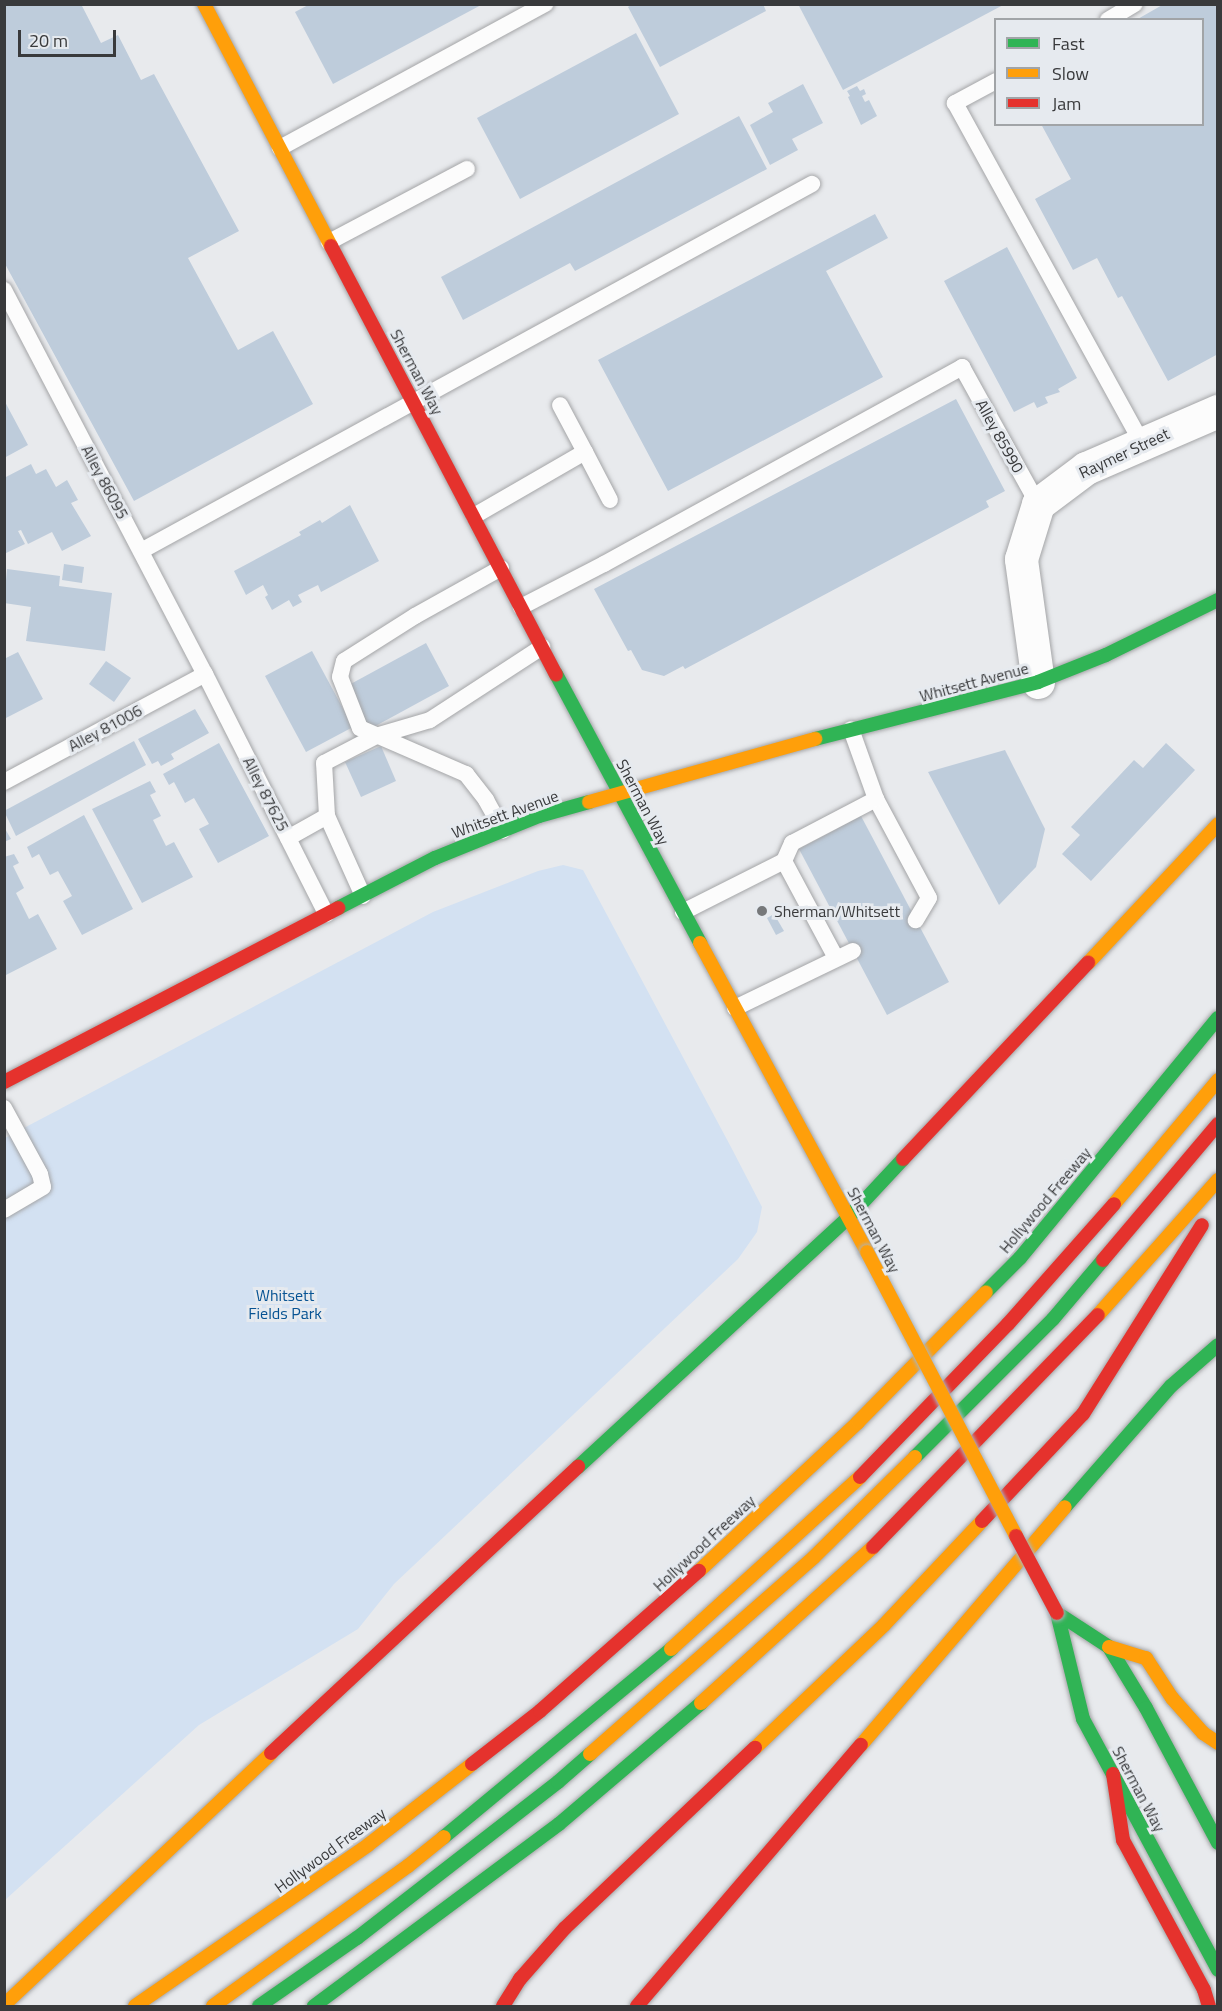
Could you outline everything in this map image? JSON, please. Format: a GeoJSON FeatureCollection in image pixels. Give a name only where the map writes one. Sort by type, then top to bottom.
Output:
{"type":"FeatureCollection","features":[{"type":"Feature","properties":{"kind":"main road","name":"Sherman Way"},"geometry":{"type":"LineString","coordinates":[[205,5],[620,795],[849,1217],[1058,1613],[1083,1719],[1218,1970]]}},
{"type":"Feature","properties":{"kind":"main road","name":"Whitsett Avenue"},"geometry":{"type":"LineString","coordinates":[[4,1082],[435,858],[539,816],[851,729],[1038,682],[1106,655],[1218,600]]}},
{"type":"Feature","properties":{"kind":"main road"},"geometry":{"type":"LineString","coordinates":[[4,2005],[325,1702],[849,1217],[1218,824]]}},
{"type":"Feature","properties":{"kind":"main road","name":"Hollywood Freeway"},"geometry":{"type":"LineString","coordinates":[[135,2007],[368,1845],[540,1711],[684,1585],[858,1422],[1020,1258],[1218,1018]]}},
{"type":"Feature","properties":{"kind":"main road"},"geometry":{"type":"LineString","coordinates":[[213,2007],[408,1866],[630,1685],[864,1474],[1008,1324],[1100,1221],[1218,1080]]}},
{"type":"Feature","properties":{"kind":"main road"},"geometry":{"type":"LineString","coordinates":[[260,2007],[357,1938],[558,1782],[814,1557],[1053,1319],[1218,1124]]}},
{"type":"Feature","properties":{"kind":"main road"},"geometry":{"type":"LineString","coordinates":[[314,2007],[559,1824],[743,1667],[874,1546],[1057,1360],[1165,1243],[1218,1180]]}},
{"type":"Feature","properties":{"kind":"main road"},"geometry":{"type":"LineString","coordinates":[[503,2007],[520,1978],[565,1928],[884,1625],[1083,1414],[1218,1200]]}},
{"type":"Feature","properties":{"kind":"main road"},"geometry":{"type":"LineString","coordinates":[[637,2007],[1096,1470],[1171,1386],[1218,1345]]}},
{"type":"Feature","properties":{"kind":"main road","name":"Sherman Way"},"geometry":{"type":"LineString","coordinates":[[1058,1613],[1109,1647],[1146,1708],[1218,1843]]}},
{"type":"Feature","properties":{"kind":"main road"},"geometry":{"type":"LineString","coordinates":[[1109,1647],[1146,1658],[1172,1698],[1203,1733],[1218,1743]]}},
{"type":"Feature","properties":{"kind":"main road"},"geometry":{"type":"LineString","coordinates":[[1113,1774],[1123,1840],[1204,1990],[1209,2007]]}},
{"type":"Feature","properties":{"kind":"street","name":"Raymer Street"},"geometry":{"type":"LineString","coordinates":[[1038,504],[1086,468],[1218,411]]}},
{"type":"Feature","properties":{"kind":"street"},"geometry":{"type":"LineString","coordinates":[[1038,504],[1021,559],[1038,682]]}},
{"type":"Feature","properties":{"kind":"lane"},"geometry":{"type":"LineString","coordinates":[[280,148],[545,4]]}},
{"type":"Feature","properties":{"kind":"lane"},"geometry":{"type":"LineString","coordinates":[[1111,18],[1135,4]]}},
{"type":"Feature","properties":{"kind":"lane"},"geometry":{"type":"LineString","coordinates":[[994,82],[955,103],[1142,443]]}},
{"type":"Feature","properties":{"kind":"lane"},"geometry":{"type":"LineString","coordinates":[[329,242],[467,168]]}},
{"type":"Feature","properties":{"kind":"lane"},"geometry":{"type":"LineString","coordinates":[[141,551],[415,404],[812,184]]}},
{"type":"Feature","properties":{"kind":"lane","name":"Alley 86095"},"geometry":{"type":"LineString","coordinates":[[4,290],[205,674]]}},
{"type":"Feature","properties":{"kind":"lane","name":"Alley 85990"},"geometry":{"type":"LineString","coordinates":[[521,607],[604,564],[962,367],[1038,504]]}},
{"type":"Feature","properties":{"kind":"lane"},"geometry":{"type":"LineString","coordinates":[[560,405],[610,500]]}},
{"type":"Feature","properties":{"kind":"lane"},"geometry":{"type":"LineString","coordinates":[[474,516],[585,452]]}},
{"type":"Feature","properties":{"kind":"lane"},"geometry":{"type":"LineString","coordinates":[[501,568],[344,660],[340,677],[360,728],[466,774],[486,800],[503,831]]}},
{"type":"Feature","properties":{"kind":"lane"},"geometry":{"type":"LineString","coordinates":[[363,896],[327,816],[324,763],[376,736],[430,720],[542,647]]}},
{"type":"Feature","properties":{"kind":"lane","name":"Alley 81006"},"geometry":{"type":"LineString","coordinates":[[4,782],[205,674]]}},
{"type":"Feature","properties":{"kind":"lane","name":"Alley 87625"},"geometry":{"type":"LineString","coordinates":[[205,674],[326,914]]}},
{"type":"Feature","properties":{"kind":"lane"},"geometry":{"type":"LineString","coordinates":[[851,729],[876,799],[929,898],[916,920]]}},
{"type":"Feature","properties":{"kind":"lane"},"geometry":{"type":"LineString","coordinates":[[683,912],[784,861],[792,843],[876,799]]}},
{"type":"Feature","properties":{"kind":"lane"},"geometry":{"type":"LineString","coordinates":[[288,837],[327,816]]}},
{"type":"Feature","properties":{"kind":"lane"},"geometry":{"type":"LineString","coordinates":[[784,861],[836,958]]}},
{"type":"Feature","properties":{"kind":"lane"},"geometry":{"type":"LineString","coordinates":[[735,1008],[853,951]]}},
{"type":"Feature","properties":{"kind":"lane"},"geometry":{"type":"LineString","coordinates":[[4,1108],[40,1174],[43,1187],[4,1210]]}},
{"type":"Feature","properties":{"kind":"green space","name":"Whitsett Fields Park"},"geometry":{"type":"Polygon","coordinates":[[[563,865],[583,870],[732,1149],[762,1207],[757,1232],[738,1259],[394,1584],[358,1629],[199,1725],[5,1900],[5,1138],[433,912],[538,871],[563,865]]]}},
{"type":"Feature","properties":{"kind":"building"},"geometry":{"type":"Polygon","coordinates":[[[7,4],[81,4],[101,43],[118,35],[141,80],[154,74],[239,231],[188,258],[238,350],[273,331],[313,404],[134,501],[4,262],[4,6],[7,4]]]}},
{"type":"Feature","properties":{"kind":"building"},"geometry":{"type":"Polygon","coordinates":[[[310,4],[483,4],[333,84],[295,12],[310,4]]]}},
{"type":"Feature","properties":{"kind":"building"},"geometry":{"type":"Polygon","coordinates":[[[632,4],[763,4],[766,11],[660,67],[628,7],[632,4]]]}},
{"type":"Feature","properties":{"kind":"building"},"geometry":{"type":"Polygon","coordinates":[[[798,4],[1005,4],[843,90],[798,4]]]}},
{"type":"Feature","properties":{"kind":"building"},"geometry":{"type":"Polygon","coordinates":[[[1164,4],[1218,4],[1218,354],[1168,381],[1122,296],[1118,298],[1097,258],[1073,270],[1035,199],[1071,179],[1042,126],[1204,126],[1204,18],[1140,18],[1164,4]]]}},
{"type":"Feature","properties":{"kind":"building"},"geometry":{"type":"Polygon","coordinates":[[[636,33],[679,114],[520,199],[477,118],[636,33]]]}},
{"type":"Feature","properties":{"kind":"building"},"geometry":{"type":"Polygon","coordinates":[[[803,84],[823,123],[792,139],[798,150],[770,165],[750,125],[773,112],[768,103],[803,84]]]}},
{"type":"Feature","properties":{"kind":"building"},"geometry":{"type":"Polygon","coordinates":[[[857,86],[860,91],[864,89],[866,94],[862,96],[865,102],[869,100],[877,116],[861,125],[847,91],[857,86]]]}},
{"type":"Feature","properties":{"kind":"building"},"geometry":{"type":"Polygon","coordinates":[[[739,116],[767,169],[575,271],[570,263],[463,320],[441,277],[739,116]]]}},
{"type":"Feature","properties":{"kind":"building"},"geometry":{"type":"Polygon","coordinates":[[[875,214],[888,238],[826,271],[883,377],[668,491],[598,360],[875,214]]]}},
{"type":"Feature","properties":{"kind":"building"},"geometry":{"type":"Polygon","coordinates":[[[1007,247],[1077,378],[1058,389],[1060,392],[1045,397],[1048,403],[1037,408],[1034,402],[1014,412],[944,281],[1007,247]]]}},
{"type":"Feature","properties":{"kind":"building"},"geometry":{"type":"Polygon","coordinates":[[[956,399],[1005,491],[986,501],[989,507],[685,669],[683,666],[664,676],[642,670],[631,650],[628,651],[594,589],[956,399]]]}},
{"type":"Feature","properties":{"kind":"building"},"geometry":{"type":"Polygon","coordinates":[[[4,400],[28,445],[4,458],[4,400]]]}},
{"type":"Feature","properties":{"kind":"building"},"geometry":{"type":"Polygon","coordinates":[[[31,464],[36,474],[46,469],[56,487],[67,480],[78,500],[71,503],[91,536],[62,551],[52,532],[28,544],[21,530],[18,531],[25,544],[4,554],[4,478],[31,464]]]}},
{"type":"Feature","properties":{"kind":"building"},"geometry":{"type":"Polygon","coordinates":[[[350,505],[379,561],[321,592],[318,585],[298,595],[302,602],[293,607],[289,600],[272,610],[265,597],[268,595],[263,585],[246,595],[234,571],[301,535],[299,532],[320,520],[322,523],[350,505]]]}},
{"type":"Feature","properties":{"kind":"building"},"geometry":{"type":"Polygon","coordinates":[[[64,564],[84,567],[82,583],[62,580],[64,564]]]}},
{"type":"Feature","properties":{"kind":"building"},"geometry":{"type":"Polygon","coordinates":[[[7,569],[60,576],[59,586],[112,593],[105,651],[26,641],[31,607],[4,603],[7,569]]]}},
{"type":"Feature","properties":{"kind":"building"},"geometry":{"type":"Polygon","coordinates":[[[426,643],[449,686],[370,729],[347,686],[426,643]]]}},
{"type":"Feature","properties":{"kind":"building"},"geometry":{"type":"Polygon","coordinates":[[[312,651],[353,727],[306,752],[265,676],[312,651]]]}},
{"type":"Feature","properties":{"kind":"building"},"geometry":{"type":"Polygon","coordinates":[[[18,652],[43,699],[4,719],[4,659],[18,652]]]}},
{"type":"Feature","properties":{"kind":"building"},"geometry":{"type":"Polygon","coordinates":[[[106,661],[131,678],[114,702],[89,684],[106,661]]]}},
{"type":"Feature","properties":{"kind":"building"},"geometry":{"type":"Polygon","coordinates":[[[195,709],[209,733],[171,754],[174,759],[161,766],[158,761],[152,764],[138,739],[195,709]]]}},
{"type":"Feature","properties":{"kind":"building"},"geometry":{"type":"Polygon","coordinates":[[[134,741],[146,765],[16,836],[4,811],[134,741]]]}},
{"type":"Feature","properties":{"kind":"building"},"geometry":{"type":"Polygon","coordinates":[[[219,743],[269,836],[218,863],[199,829],[209,824],[194,798],[185,803],[174,782],[169,785],[163,774],[219,743]]]}},
{"type":"Feature","properties":{"kind":"building"},"geometry":{"type":"Polygon","coordinates":[[[1166,743],[1195,770],[1091,881],[1062,854],[1080,835],[1071,827],[1134,760],[1143,768],[1166,743]]]}},
{"type":"Feature","properties":{"kind":"building"},"geometry":{"type":"Polygon","coordinates":[[[381,746],[396,781],[361,797],[345,762],[381,746]]]}},
{"type":"Feature","properties":{"kind":"building"},"geometry":{"type":"Polygon","coordinates":[[[1005,750],[1045,829],[1036,867],[999,905],[928,772],[1005,750]]]}},
{"type":"Feature","properties":{"kind":"building"},"geometry":{"type":"Polygon","coordinates":[[[150,781],[156,792],[150,795],[161,816],[153,820],[166,846],[174,842],[193,877],[142,903],[92,809],[150,781]]]}},
{"type":"Feature","properties":{"kind":"building"},"geometry":{"type":"Polygon","coordinates":[[[84,815],[133,909],[82,935],[63,901],[72,896],[58,871],[50,875],[39,854],[32,858],[27,847],[84,815]]]}},
{"type":"Feature","properties":{"kind":"building"},"geometry":{"type":"Polygon","coordinates":[[[861,816],[949,982],[887,1015],[799,849],[861,816]]]}},
{"type":"Feature","properties":{"kind":"building"},"geometry":{"type":"Polygon","coordinates":[[[4,827],[11,839],[4,842],[4,827]]]}},
{"type":"Feature","properties":{"kind":"building"},"geometry":{"type":"Polygon","coordinates":[[[14,854],[19,863],[13,866],[24,888],[16,893],[29,919],[38,914],[57,949],[4,976],[4,857],[14,854]]]}},
{"type":"Feature","properties":{"kind":"building"},"geometry":{"type":"Polygon","coordinates":[[[774,914],[784,931],[776,935],[767,918],[774,914]]]}},
{"type":"Feature","properties":{"kind":"traffic: fast"},"geometry":{"type":"LineString","coordinates":[[815,739],[1038,682],[1106,655],[1218,600]]}},
{"type":"Feature","properties":{"kind":"traffic: fast"},"geometry":{"type":"LineString","coordinates":[[556,674],[700,943]]}},
{"type":"Feature","properties":{"kind":"traffic: fast"},"geometry":{"type":"LineString","coordinates":[[338,908],[435,858],[539,816],[589,802]]}},
{"type":"Feature","properties":{"kind":"traffic: fast"},"geometry":{"type":"LineString","coordinates":[[986,1292],[1020,1258],[1218,1018]]}},
{"type":"Feature","properties":{"kind":"traffic: fast"},"geometry":{"type":"LineString","coordinates":[[578,1467],[849,1217],[903,1159]]}},
{"type":"Feature","properties":{"kind":"traffic: fast"},"geometry":{"type":"LineString","coordinates":[[915,1457],[1053,1319],[1103,1260]]}},
{"type":"Feature","properties":{"kind":"traffic: fast"},"geometry":{"type":"LineString","coordinates":[[1065,1507],[1171,1386],[1218,1345]]}},
{"type":"Feature","properties":{"kind":"traffic: fast"},"geometry":{"type":"LineString","coordinates":[[1057,1613],[1083,1719],[1218,1970]]}},
{"type":"Feature","properties":{"kind":"traffic: fast"},"geometry":{"type":"LineString","coordinates":[[1057,1613],[1109,1647],[1146,1708],[1218,1843]]}},
{"type":"Feature","properties":{"kind":"traffic: fast"},"geometry":{"type":"LineString","coordinates":[[444,1837],[671,1649]]}},
{"type":"Feature","properties":{"kind":"traffic: fast"},"geometry":{"type":"LineString","coordinates":[[314,2006],[559,1824],[701,1703]]}},
{"type":"Feature","properties":{"kind":"traffic: fast"},"geometry":{"type":"LineString","coordinates":[[259,2006],[357,1938],[558,1782],[590,1754]]}},
{"type":"Feature","properties":{"kind":"traffic: slow"},"geometry":{"type":"LineString","coordinates":[[204,4],[331,246]]}},
{"type":"Feature","properties":{"kind":"traffic: slow"},"geometry":{"type":"LineString","coordinates":[[589,802],[815,739]]}},
{"type":"Feature","properties":{"kind":"traffic: slow"},"geometry":{"type":"LineString","coordinates":[[1088,963],[1218,824]]}},
{"type":"Feature","properties":{"kind":"traffic: slow"},"geometry":{"type":"LineString","coordinates":[[700,943],[867,1252]]}},
{"type":"Feature","properties":{"kind":"traffic: slow"},"geometry":{"type":"LineString","coordinates":[[1114,1204],[1218,1080]]}},
{"type":"Feature","properties":{"kind":"traffic: slow"},"geometry":{"type":"LineString","coordinates":[[1098,1315],[1218,1180]]}},
{"type":"Feature","properties":{"kind":"traffic: slow"},"geometry":{"type":"LineString","coordinates":[[867,1252],[1016,1536]]}},
{"type":"Feature","properties":{"kind":"traffic: slow"},"geometry":{"type":"LineString","coordinates":[[699,1571],[858,1422],[986,1292]]}},
{"type":"Feature","properties":{"kind":"traffic: slow"},"geometry":{"type":"LineString","coordinates":[[590,1754],[814,1557],[915,1457]]}},
{"type":"Feature","properties":{"kind":"traffic: slow"},"geometry":{"type":"LineString","coordinates":[[671,1649],[860,1477]]}},
{"type":"Feature","properties":{"kind":"traffic: slow"},"geometry":{"type":"LineString","coordinates":[[861,1745],[1065,1507]]}},
{"type":"Feature","properties":{"kind":"traffic: slow"},"geometry":{"type":"LineString","coordinates":[[755,1748],[884,1625],[982,1521]]}},
{"type":"Feature","properties":{"kind":"traffic: slow"},"geometry":{"type":"LineString","coordinates":[[701,1703],[873,1547]]}},
{"type":"Feature","properties":{"kind":"traffic: slow"},"geometry":{"type":"LineString","coordinates":[[1109,1647],[1146,1658],[1172,1698],[1203,1733],[1218,1743]]}},
{"type":"Feature","properties":{"kind":"traffic: slow"},"geometry":{"type":"LineString","coordinates":[[4,2005],[271,1753]]}},
{"type":"Feature","properties":{"kind":"traffic: slow"},"geometry":{"type":"LineString","coordinates":[[135,2006],[368,1845],[472,1764]]}},
{"type":"Feature","properties":{"kind":"traffic: slow"},"geometry":{"type":"LineString","coordinates":[[213,2006],[408,1866],[444,1837]]}},
{"type":"Feature","properties":{"kind":"traffic: jam"},"geometry":{"type":"LineString","coordinates":[[331,246],[556,674]]}},
{"type":"Feature","properties":{"kind":"traffic: jam"},"geometry":{"type":"LineString","coordinates":[[4,1082],[338,908]]}},
{"type":"Feature","properties":{"kind":"traffic: jam"},"geometry":{"type":"LineString","coordinates":[[903,1159],[1088,963]]}},
{"type":"Feature","properties":{"kind":"traffic: jam"},"geometry":{"type":"LineString","coordinates":[[1103,1260],[1218,1124]]}},
{"type":"Feature","properties":{"kind":"traffic: jam"},"geometry":{"type":"LineString","coordinates":[[860,1477],[1008,1324],[1114,1204]]}},
{"type":"Feature","properties":{"kind":"traffic: jam"},"geometry":{"type":"LineString","coordinates":[[982,1521],[1083,1414],[1202,1225]]}},
{"type":"Feature","properties":{"kind":"traffic: jam"},"geometry":{"type":"LineString","coordinates":[[873,1547],[1098,1315]]}},
{"type":"Feature","properties":{"kind":"traffic: jam"},"geometry":{"type":"LineString","coordinates":[[271,1753],[578,1467]]}},
{"type":"Feature","properties":{"kind":"traffic: jam"},"geometry":{"type":"LineString","coordinates":[[1016,1536],[1057,1613]]}},
{"type":"Feature","properties":{"kind":"traffic: jam"},"geometry":{"type":"LineString","coordinates":[[472,1764],[540,1711],[699,1571]]}},
{"type":"Feature","properties":{"kind":"traffic: jam"},"geometry":{"type":"LineString","coordinates":[[637,2006],[861,1745]]}},
{"type":"Feature","properties":{"kind":"traffic: jam"},"geometry":{"type":"LineString","coordinates":[[503,2006],[520,1979],[565,1928],[755,1748]]}},
{"type":"Feature","properties":{"kind":"traffic: jam"},"geometry":{"type":"LineString","coordinates":[[1113,1774],[1123,1840],[1204,1990],[1209,2006]]}},
{"type":"Feature","properties":{"kind":"place","name":"Sherman/Whitsett"},"geometry":{"type":"Point","coordinates":[762,911]}}]}
